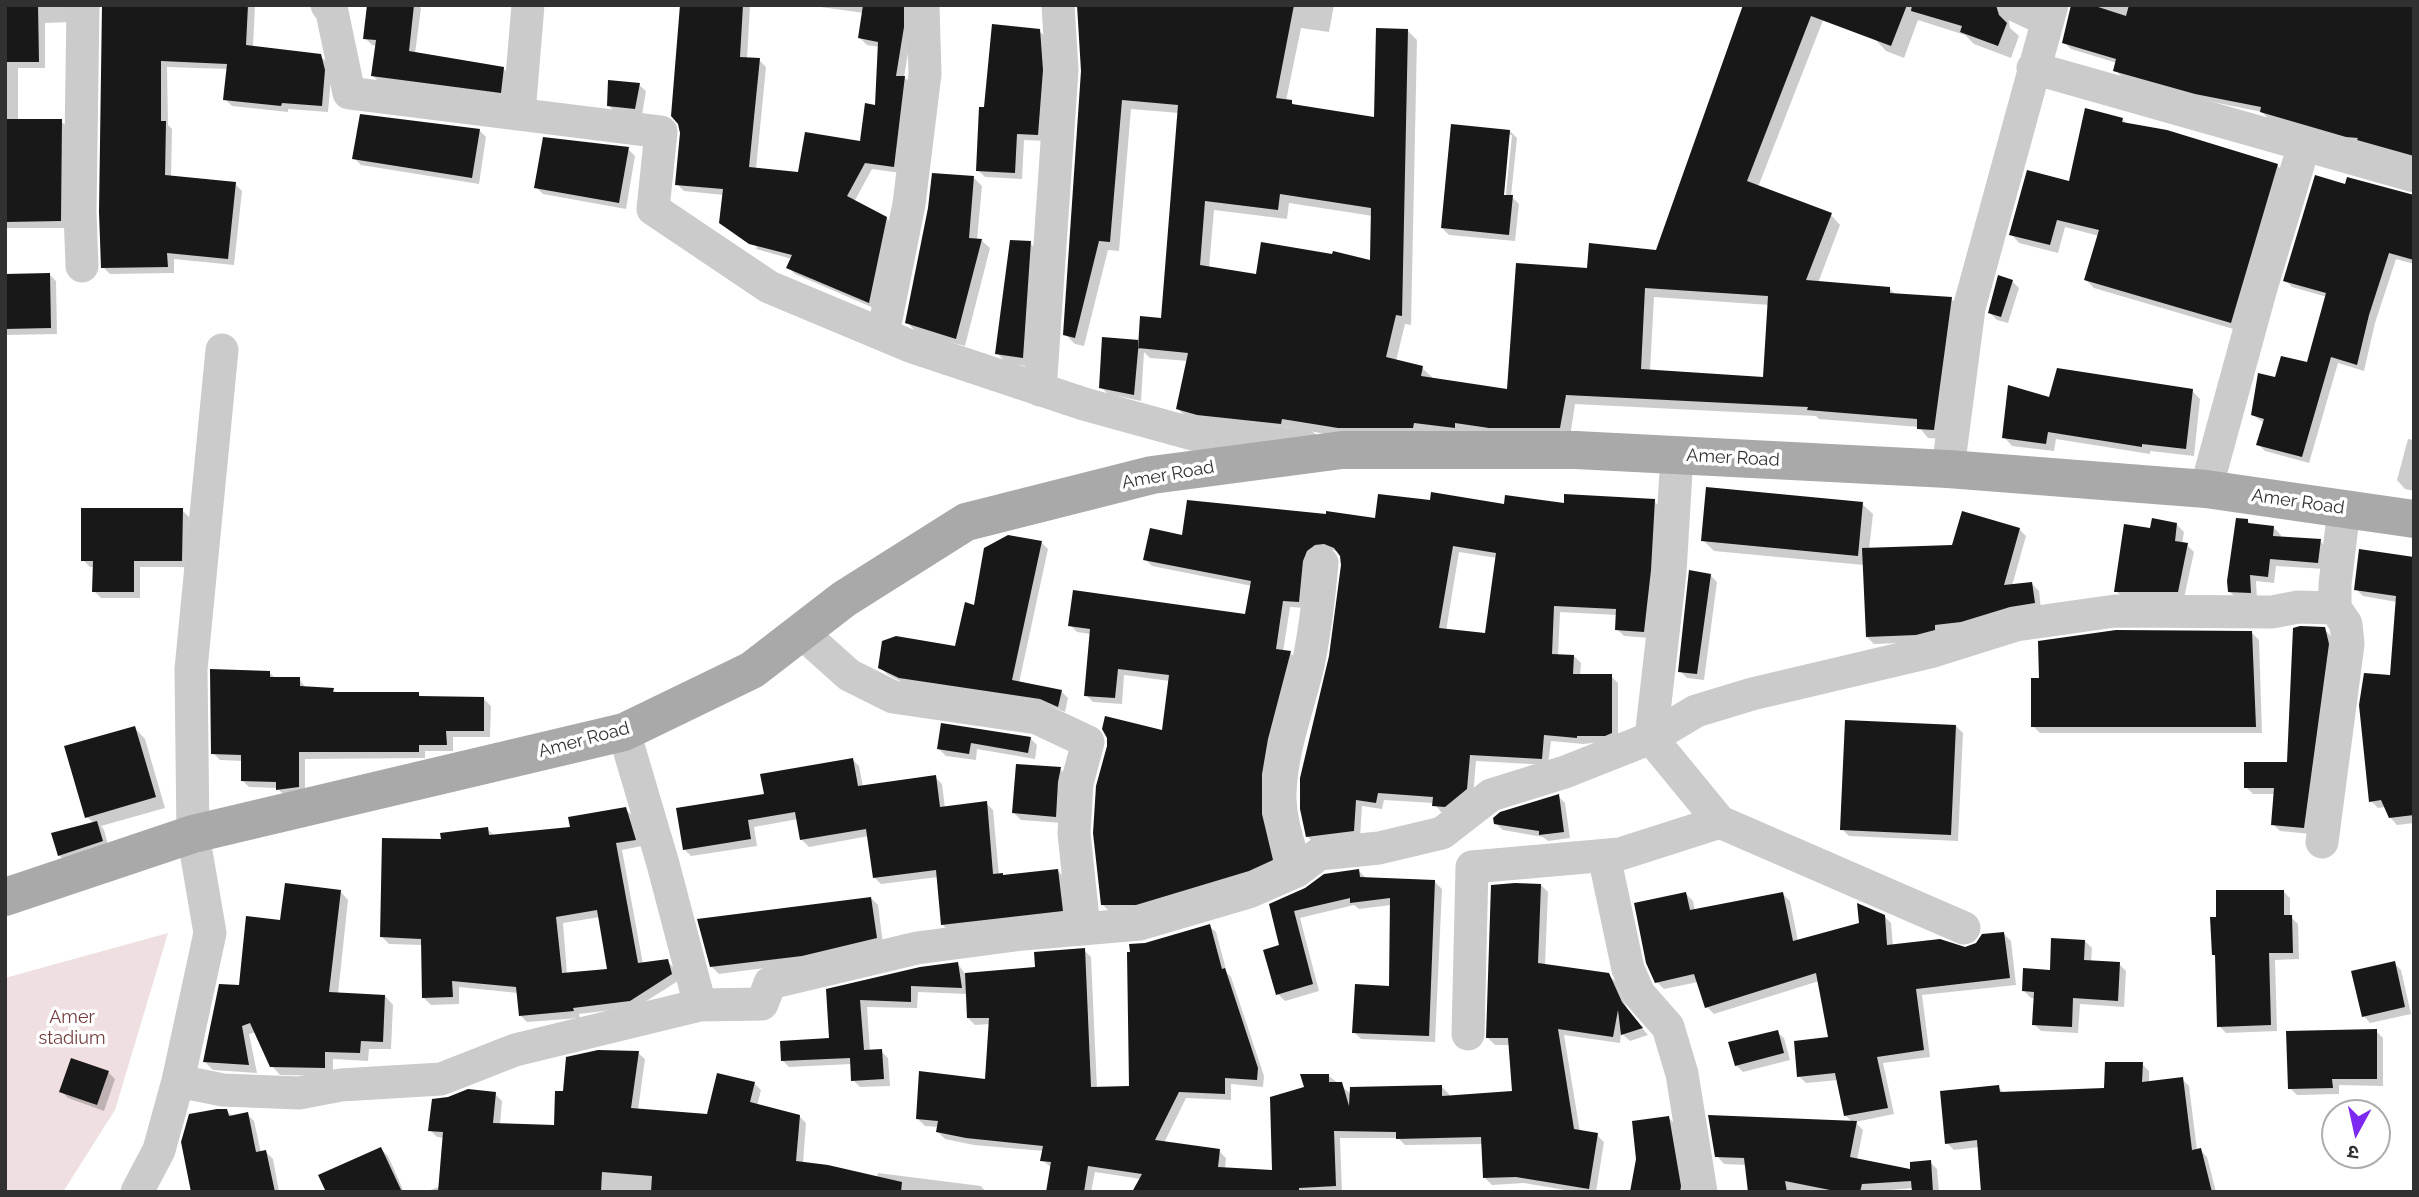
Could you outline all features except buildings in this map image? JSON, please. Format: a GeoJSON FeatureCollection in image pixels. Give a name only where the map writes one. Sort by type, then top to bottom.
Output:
{"type":"FeatureCollection","features":[{"type":"Feature","properties":{"kind":"main road","name":"Amer Road"},"geometry":{"type":"LineString","coordinates":[[5,897],[193,834],[624,732],[752,670],[844,599],[966,522],[1152,475],[1342,450],[1576,450],[1948,469],[2206,489],[2414,519]]}},
{"type":"Feature","properties":{"kind":"street"},"geometry":{"type":"LineString","coordinates":[[82,266],[80,212],[83,5]]}},
{"type":"Feature","properties":{"kind":"street"},"geometry":{"type":"LineString","coordinates":[[327,5],[332,12],[349,93],[661,132],[653,209],[769,287],[910,346],[1084,404],[1193,434],[1342,450]]}},
{"type":"Feature","properties":{"kind":"street"},"geometry":{"type":"LineString","coordinates":[[519,113],[528,5]]}},
{"type":"Feature","properties":{"kind":"street"},"geometry":{"type":"LineString","coordinates":[[883,334],[909,204],[925,74],[923,5]]}},
{"type":"Feature","properties":{"kind":"street"},"geometry":{"type":"LineString","coordinates":[[1040,390],[1062,70],[1058,5]]}},
{"type":"Feature","properties":{"kind":"street"},"geometry":{"type":"LineString","coordinates":[[1948,469],[1969,308],[2050,13],[2015,5]]}},
{"type":"Feature","properties":{"kind":"street"},"geometry":{"type":"LineString","coordinates":[[2034,68],[2414,176]]}},
{"type":"Feature","properties":{"kind":"street"},"geometry":{"type":"LineString","coordinates":[[2206,489],[2304,145]]}},
{"type":"Feature","properties":{"kind":"street"},"geometry":{"type":"LineString","coordinates":[[138,1192],[159,1150],[178,1082],[210,933],[193,834],[191,669],[222,350]]}},
{"type":"Feature","properties":{"kind":"street"},"geometry":{"type":"LineString","coordinates":[[1677,455],[1670,572],[1651,738],[1720,822],[1964,928]]}},
{"type":"Feature","properties":{"kind":"street"},"geometry":{"type":"LineString","coordinates":[[2322,842],[2348,644],[2346,624],[2335,608],[2335,584],[2344,509]]}},
{"type":"Feature","properties":{"kind":"street"},"geometry":{"type":"LineString","coordinates":[[1297,871],[1287,841],[1280,794],[1287,734],[1307,666],[1317,618],[1322,563]]}},
{"type":"Feature","properties":{"kind":"street"},"geometry":{"type":"LineString","coordinates":[[178,1082],[223,1090],[299,1093],[341,1085],[441,1079],[515,1050],[700,1004],[762,1004],[770,983],[917,948],[1023,934],[1140,923],[1249,892],[1297,871],[1319,854],[1379,848],[1442,833],[1491,795],[1564,772],[1651,738],[1696,711],[1752,694],[1930,652],[2016,625],[2115,611],[2272,612],[2298,607],[2335,608]]}},
{"type":"Feature","properties":{"kind":"street"},"geometry":{"type":"LineString","coordinates":[[801,632],[849,675],[893,697],[1037,718],[1088,742],[1077,783],[1074,833],[1084,929]]}},
{"type":"Feature","properties":{"kind":"street"},"geometry":{"type":"LineString","coordinates":[[624,732],[700,1004]]}},
{"type":"Feature","properties":{"kind":"street"},"geometry":{"type":"LineString","coordinates":[[1468,1034],[1472,867],[1619,854],[1720,822]]}},
{"type":"Feature","properties":{"kind":"street"},"geometry":{"type":"LineString","coordinates":[[1604,856],[1628,969],[1639,994],[1668,1027],[1682,1074],[1701,1192]]}},
{"type":"Feature","properties":{"kind":"green space","name":"Amer stadium"},"geometry":{"type":"Polygon","coordinates":[[[168,933],[115,1110],[63,1192],[5,1192],[5,978],[168,933]]]}}]}
